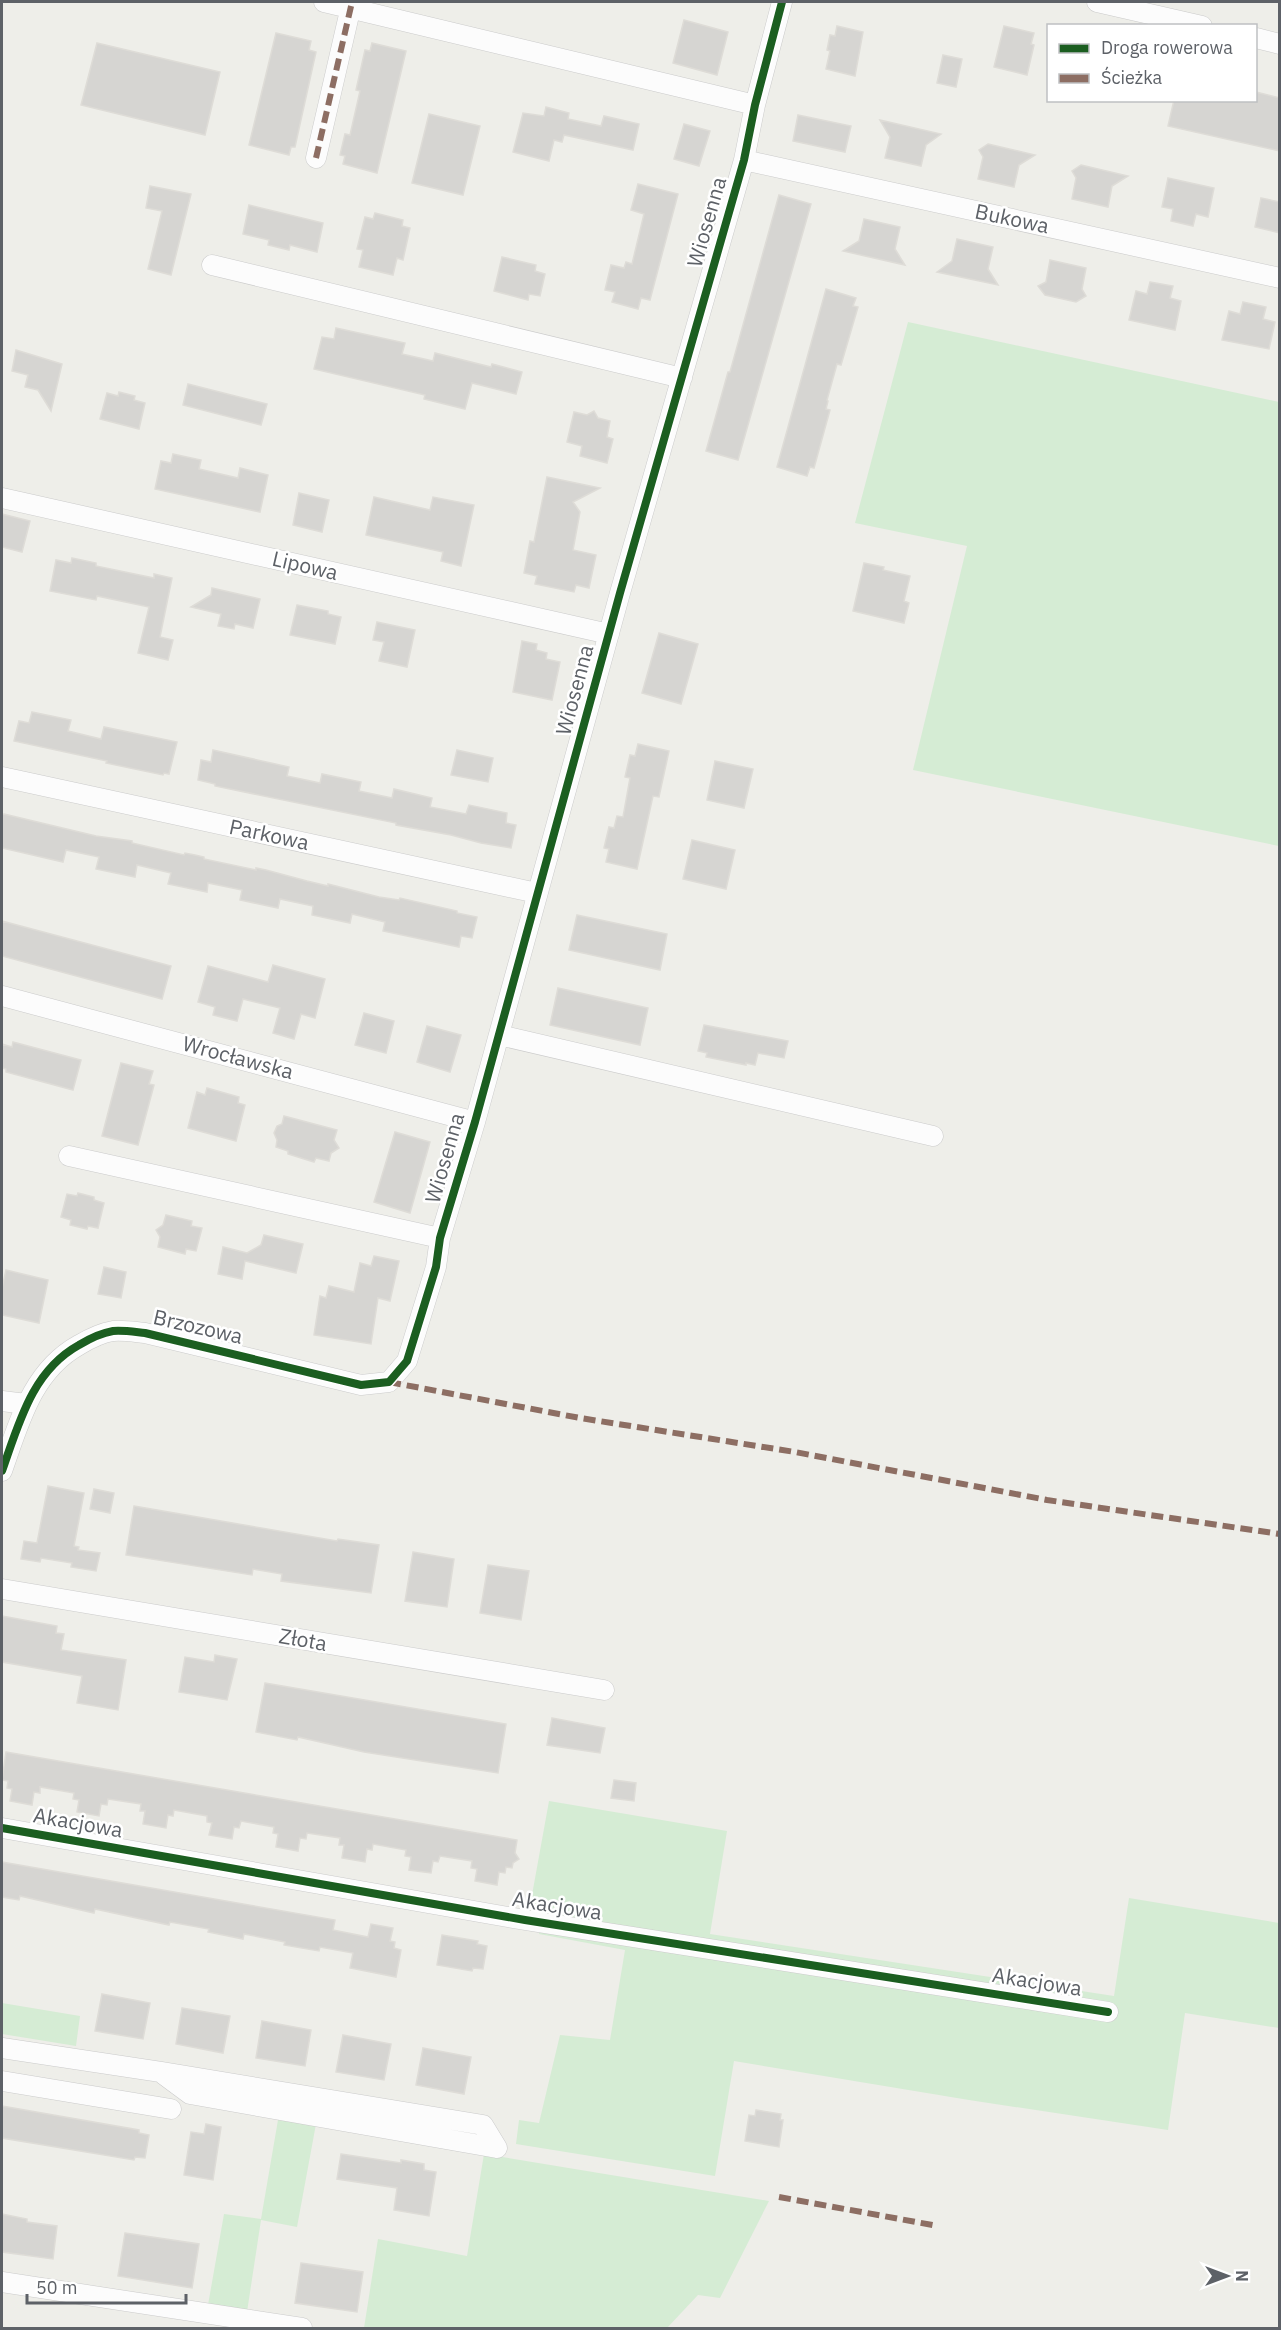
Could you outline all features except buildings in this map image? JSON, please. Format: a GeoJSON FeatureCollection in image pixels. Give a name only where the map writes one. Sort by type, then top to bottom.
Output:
{"type":"FeatureCollection","features":[{"type":"Feature","properties":{"kind":"street"},"geometry":{"type":"LineString","coordinates":[[324,2],[351,5],[755,105]]}},
{"type":"Feature","properties":{"kind":"street","name":"Wiosenna"},"geometry":{"type":"LineString","coordinates":[[389,1382],[407,1361],[436,1267],[440,1238],[475,1122],[609,634],[744,160],[755,105],[782,2]]}},
{"type":"Feature","properties":{"kind":"street"},"geometry":{"type":"LineString","coordinates":[[1097,2],[1193,24]]}},
{"type":"Feature","properties":{"kind":"street"},"geometry":{"type":"LineString","coordinates":[[316,158],[351,5]]}},
{"type":"Feature","properties":{"kind":"street"},"geometry":{"type":"LineString","coordinates":[[1257,38],[1280,44]]}},
{"type":"Feature","properties":{"kind":"street","name":"Bukowa"},"geometry":{"type":"LineString","coordinates":[[744,160],[1280,278]]}},
{"type":"Feature","properties":{"kind":"street"},"geometry":{"type":"LineString","coordinates":[[212,265],[682,378]]}},
{"type":"Feature","properties":{"kind":"street","name":"Lipowa"},"geometry":{"type":"LineString","coordinates":[[2,498],[609,634]]}},
{"type":"Feature","properties":{"kind":"street","name":"Parkowa"},"geometry":{"type":"LineString","coordinates":[[2,777],[537,893]]}},
{"type":"Feature","properties":{"kind":"street","name":"Wrocławska"},"geometry":{"type":"LineString","coordinates":[[2,996],[475,1122]]}},
{"type":"Feature","properties":{"kind":"street"},"geometry":{"type":"LineString","coordinates":[[499,1035],[933,1136]]}},
{"type":"Feature","properties":{"kind":"street"},"geometry":{"type":"LineString","coordinates":[[69,1155],[440,1238]]}},
{"type":"Feature","properties":{"kind":"street","name":"Brzozowa"},"geometry":{"type":"LineString","coordinates":[[26,1404],[45,1372],[64,1353],[91,1338],[112,1331],[145,1333],[361,1385],[389,1382]]}},
{"type":"Feature","properties":{"kind":"street"},"geometry":{"type":"LineString","coordinates":[[2,1401],[26,1404],[2,1471]]}},
{"type":"Feature","properties":{"kind":"street","name":"Złota"},"geometry":{"type":"LineString","coordinates":[[2,1589],[604,1690]]}},
{"type":"Feature","properties":{"kind":"street","name":"Akacjowa"},"geometry":{"type":"LineString","coordinates":[[2,1828],[525,1920],[1108,2012]]}},
{"type":"Feature","properties":{"kind":"street"},"geometry":{"type":"LineString","coordinates":[[2,2048],[161,2072],[483,2125],[497,2148],[190,2094],[161,2072]]}},
{"type":"Feature","properties":{"kind":"street"},"geometry":{"type":"LineString","coordinates":[[2,2080],[171,2109]]}},
{"type":"Feature","properties":{"kind":"street"},"geometry":{"type":"LineString","coordinates":[[2,2282],[302,2328]]}},
{"type":"Feature","properties":{"kind":"green space"},"geometry":{"type":"Polygon","coordinates":[[[908,322],[1279,402],[1279,846],[913,770],[967,546],[855,523],[908,322]]]}},
{"type":"Feature","properties":{"kind":"green space"},"geometry":{"type":"Polygon","coordinates":[[[549,1801],[727,1831],[710,1934],[1114,1996],[1129,1898],[1279,1923],[1279,2028],[1185,2013],[1168,2130],[734,2061],[715,2176],[516,2144],[519,2120],[539,2123],[560,2035],[610,2040],[625,1950],[539,1934],[542,1908],[530,1906],[549,1801]]]}},
{"type":"Feature","properties":{"kind":"green space"},"geometry":{"type":"Polygon","coordinates":[[[2,2003],[80,2016],[76,2046],[2,2034],[2,2003]]]}},
{"type":"Feature","properties":{"kind":"green space"},"geometry":{"type":"Polygon","coordinates":[[[278,2120],[316,2124],[297,2227],[261,2220],[247,2312],[208,2305],[224,2214],[261,2219],[278,2120]]]}},
{"type":"Feature","properties":{"kind":"green space"},"geometry":{"type":"Polygon","coordinates":[[[484,2154],[769,2201],[720,2298],[698,2295],[667,2328],[364,2328],[378,2239],[467,2256],[484,2154]]]}},
{"type":"Feature","properties":{"kind":"marked path"},"geometry":{"type":"LineString","coordinates":[[316,158],[352,2]]}},
{"type":"Feature","properties":{"kind":"marked path"},"geometry":{"type":"LineString","coordinates":[[389,1382],[580,1418],[795,1452],[1047,1500],[1280,1534]]}},
{"type":"Feature","properties":{"kind":"marked path"},"geometry":{"type":"LineString","coordinates":[[779,2197],[938,2226]]}},
{"type":"Feature","properties":{"kind":"cycle path"},"geometry":{"type":"LineString","coordinates":[[2,1471],[21,1417],[38,1384],[63,1356],[95,1336],[109,1332],[145,1333],[361,1385],[389,1382],[407,1361],[436,1267],[440,1238],[475,1122],[620,593],[744,160],[755,105],[782,2]]}},
{"type":"Feature","properties":{"kind":"cycle path"},"geometry":{"type":"LineString","coordinates":[[2,1828],[525,1920],[1108,2012]]}}]}
